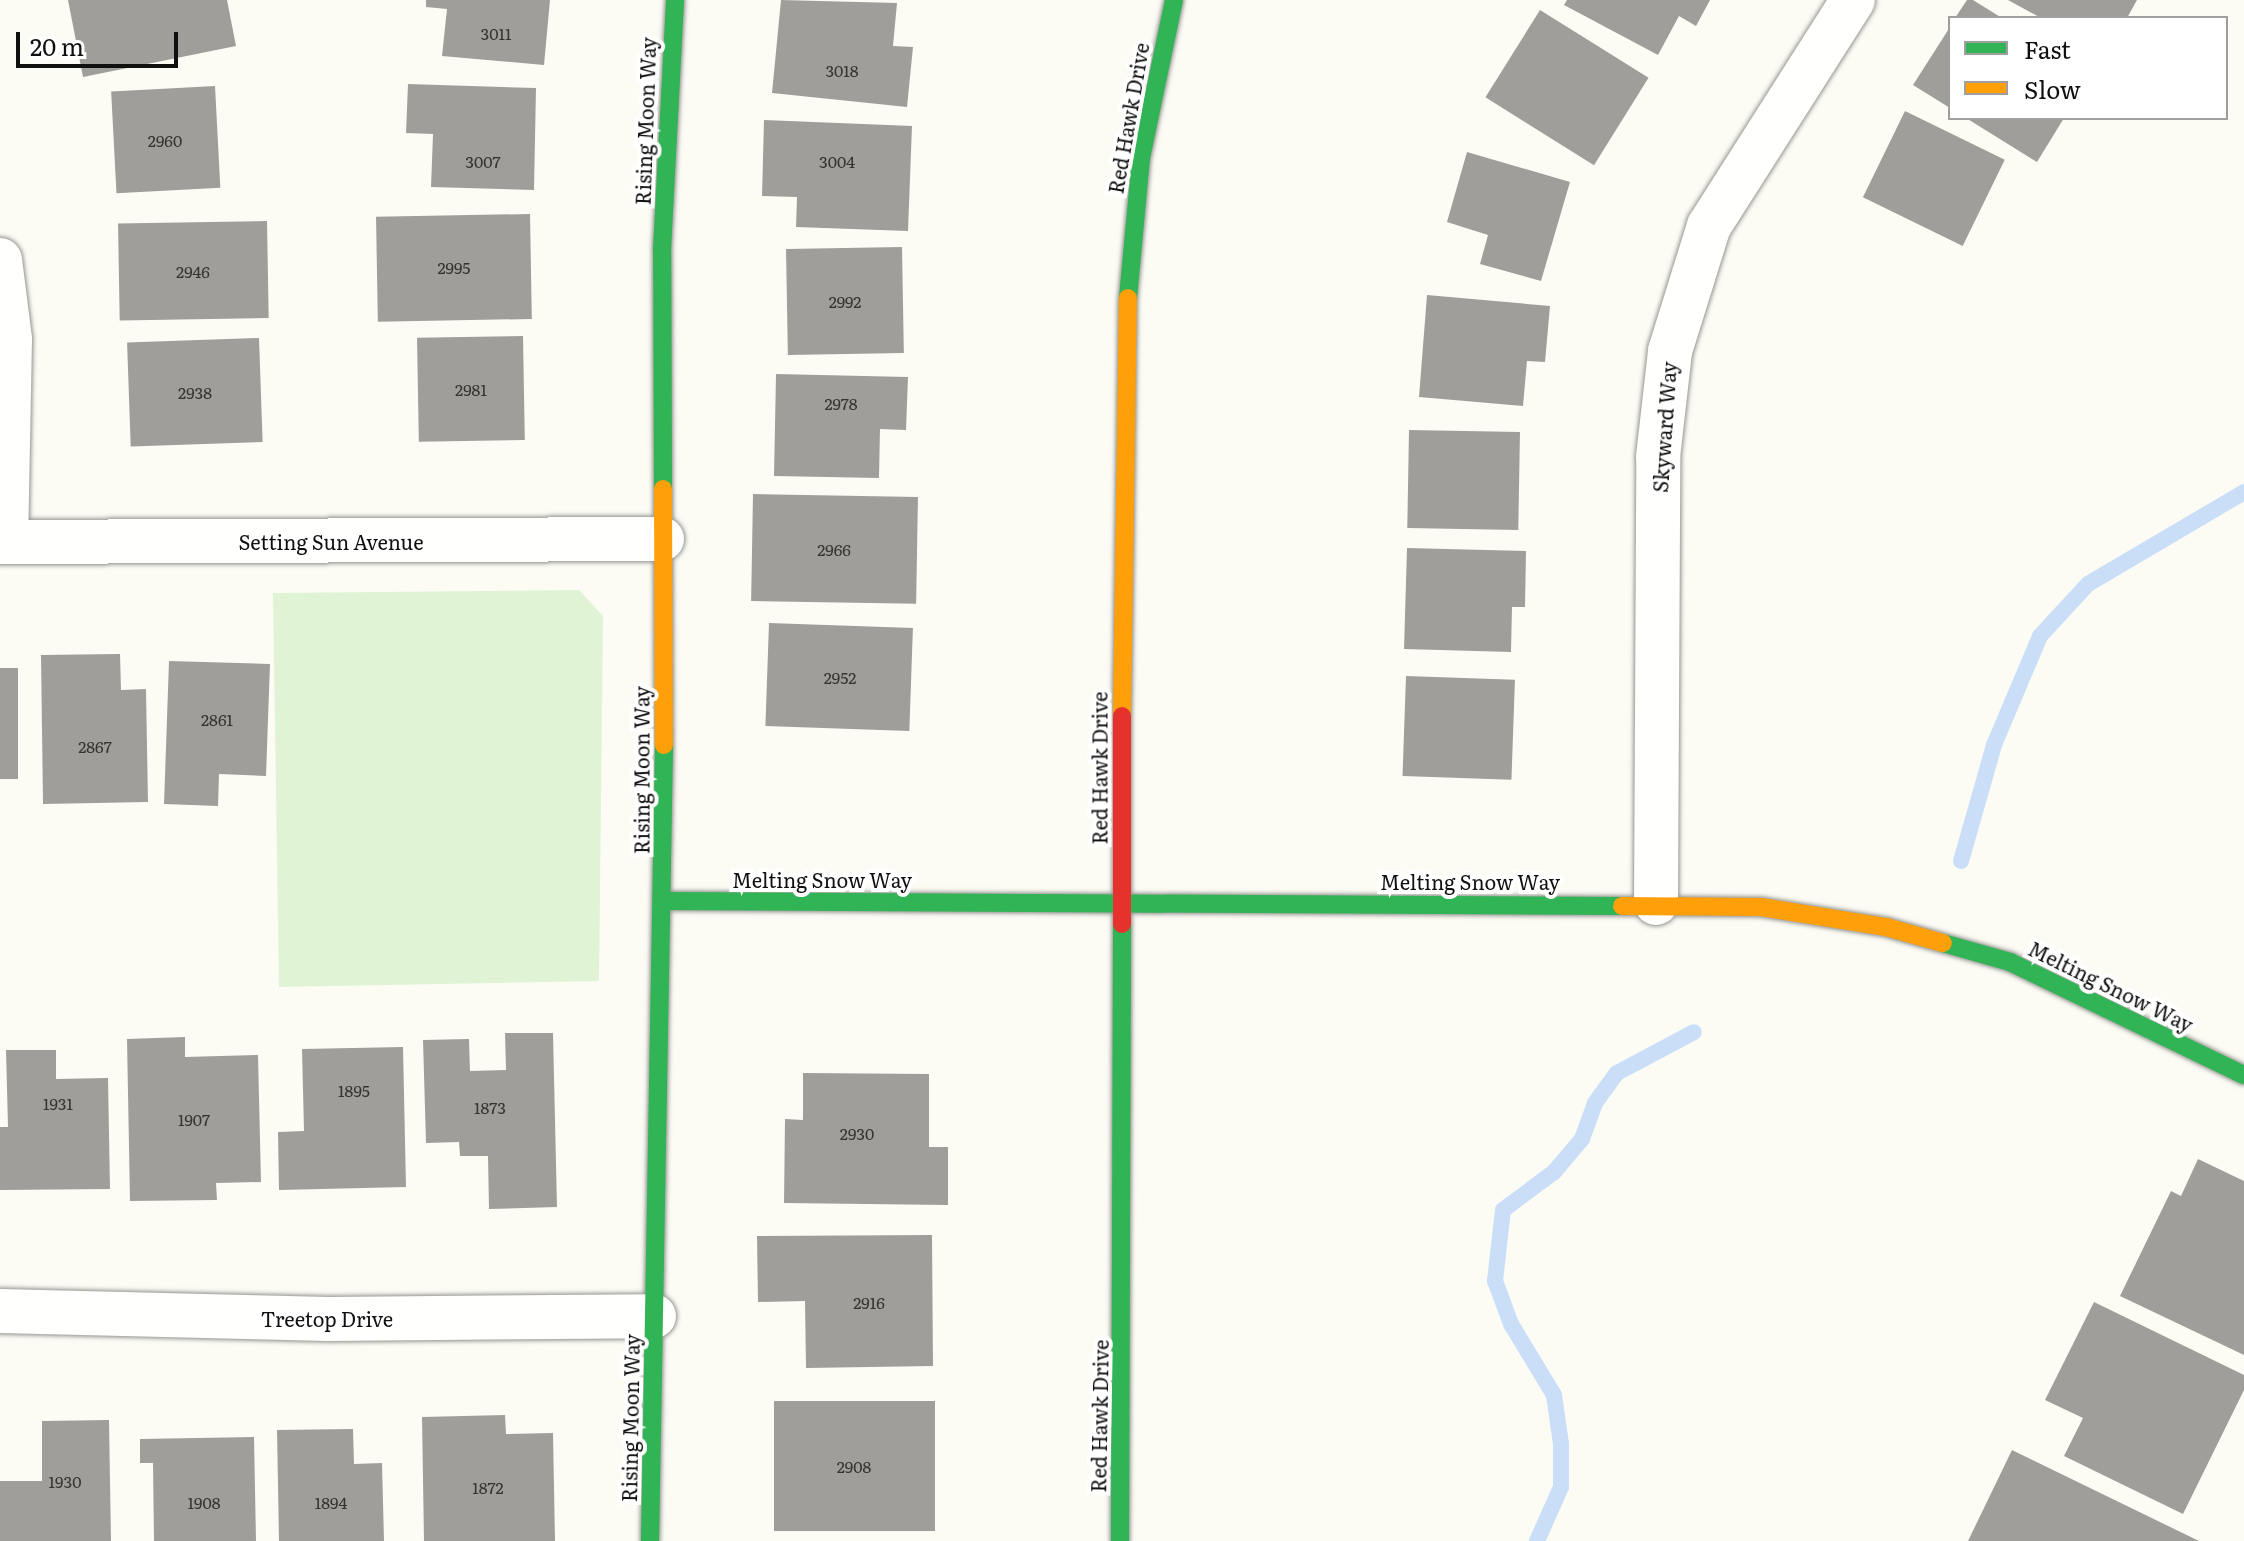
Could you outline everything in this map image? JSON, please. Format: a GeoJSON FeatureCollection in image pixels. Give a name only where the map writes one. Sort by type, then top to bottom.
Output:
{"type":"FeatureCollection","features":[{"type":"Feature","properties":{"kind":"street","name":"Rising Moon Way"},"geometry":{"type":"LineString","coordinates":[[650,1541],[664,901],[662,250],[675,0]]}},
{"type":"Feature","properties":{"kind":"street","name":"Red Hawk Drive"},"geometry":{"type":"LineString","coordinates":[[1120,1541],[1123,331],[1141,158],[1174,0]]}},
{"type":"Feature","properties":{"kind":"street","name":"Skyward Way"},"geometry":{"type":"LineString","coordinates":[[1656,903],[1658,457],[1670,351],[1709,226],[1853,0]]}},
{"type":"Feature","properties":{"kind":"street"},"geometry":{"type":"LineString","coordinates":[[0,260],[10,339],[3,542]]}},
{"type":"Feature","properties":{"kind":"street","name":"Setting Sun Avenue"},"geometry":{"type":"LineString","coordinates":[[3,542],[662,539]]}},
{"type":"Feature","properties":{"kind":"street","name":"Melting Snow Way"},"geometry":{"type":"LineString","coordinates":[[664,901],[1656,903],[1807,913],[1948,941],[2069,988],[2244,1075]]}},
{"type":"Feature","properties":{"kind":"street","name":"Treetop Drive"},"geometry":{"type":"LineString","coordinates":[[0,1311],[328,1319],[654,1316]]}},
{"type":"Feature","properties":{"kind":"green space"},"geometry":{"type":"Polygon","coordinates":[[[579,590],[603,616],[599,981],[279,987],[273,593],[579,590]]]}},
{"type":"Feature","properties":{"kind":"building"},"geometry":{"type":"Polygon","coordinates":[[[68,0],[227,0],[236,46],[83,77],[68,0]]]}},
{"type":"Feature","properties":{"kind":"building"},"geometry":{"type":"Polygon","coordinates":[[[426,0],[550,0],[544,65],[442,56],[447,9],[426,7],[426,0]]]}},
{"type":"Feature","properties":{"kind":"building"},"geometry":{"type":"Polygon","coordinates":[[[781,0],[897,3],[893,46],[913,47],[907,107],[772,93],[781,0]]]}},
{"type":"Feature","properties":{"kind":"building"},"geometry":{"type":"Polygon","coordinates":[[[1567,0],[1710,0],[1696,26],[1679,16],[1658,55],[1564,5],[1567,0]]]}},
{"type":"Feature","properties":{"kind":"building"},"geometry":{"type":"Polygon","coordinates":[[[1967,0],[1973,0],[1999,16],[1956,16],[1967,0]]]}},
{"type":"Feature","properties":{"kind":"building"},"geometry":{"type":"Polygon","coordinates":[[[2008,0],[2137,0],[2128,16],[2037,16],[2008,0]]]}},
{"type":"Feature","properties":{"kind":"building"},"geometry":{"type":"Polygon","coordinates":[[[1540,10],[1649,78],[1594,165],[1485,97],[1540,10]]]}},
{"type":"Feature","properties":{"kind":"building"},"geometry":{"type":"Polygon","coordinates":[[[1948,30],[1948,107],[1913,85],[1948,30]]]}},
{"type":"Feature","properties":{"kind":"building"},"geometry":{"type":"Polygon","coordinates":[[[408,84],[536,88],[534,190],[431,187],[433,134],[406,133],[408,84]]]}},
{"type":"Feature","properties":{"kind":"building"},"geometry":{"type":"Polygon","coordinates":[[[215,86],[220,188],[116,193],[111,91],[215,86]]]}},
{"type":"Feature","properties":{"kind":"building"},"geometry":{"type":"Polygon","coordinates":[[[1905,111],[2005,160],[1963,246],[1863,197],[1905,111]]]}},
{"type":"Feature","properties":{"kind":"building"},"geometry":{"type":"Polygon","coordinates":[[[764,120],[912,126],[908,231],[796,227],[797,197],[762,196],[764,120]]]}},
{"type":"Feature","properties":{"kind":"building"},"geometry":{"type":"Polygon","coordinates":[[[1969,120],[2063,120],[2037,162],[1969,120]]]}},
{"type":"Feature","properties":{"kind":"building"},"geometry":{"type":"Polygon","coordinates":[[[1467,152],[1570,182],[1541,281],[1480,264],[1488,235],[1447,222],[1467,152]]]}},
{"type":"Feature","properties":{"kind":"building"},"geometry":{"type":"Polygon","coordinates":[[[530,214],[532,319],[378,322],[376,217],[530,214]]]}},
{"type":"Feature","properties":{"kind":"building"},"geometry":{"type":"Polygon","coordinates":[[[267,221],[269,318],[120,321],[118,224],[267,221]]]}},
{"type":"Feature","properties":{"kind":"building"},"geometry":{"type":"Polygon","coordinates":[[[902,247],[904,353],[788,355],[786,249],[902,247]]]}},
{"type":"Feature","properties":{"kind":"building"},"geometry":{"type":"Polygon","coordinates":[[[1427,295],[1550,306],[1545,362],[1527,361],[1523,406],[1419,397],[1427,295]]]}},
{"type":"Feature","properties":{"kind":"building"},"geometry":{"type":"Polygon","coordinates":[[[523,336],[525,440],[419,442],[417,338],[523,336]]]}},
{"type":"Feature","properties":{"kind":"building"},"geometry":{"type":"Polygon","coordinates":[[[259,338],[263,442],[131,447],[127,343],[259,338]]]}},
{"type":"Feature","properties":{"kind":"building"},"geometry":{"type":"Polygon","coordinates":[[[776,374],[908,377],[906,430],[880,429],[879,478],[774,476],[776,374]]]}},
{"type":"Feature","properties":{"kind":"building"},"geometry":{"type":"Polygon","coordinates":[[[1409,430],[1520,432],[1518,530],[1407,528],[1409,430]]]}},
{"type":"Feature","properties":{"kind":"building"},"geometry":{"type":"Polygon","coordinates":[[[753,494],[918,497],[916,604],[751,601],[753,494]]]}},
{"type":"Feature","properties":{"kind":"building"},"geometry":{"type":"Polygon","coordinates":[[[1407,548],[1526,551],[1525,607],[1512,607],[1511,652],[1404,649],[1407,548]]]}},
{"type":"Feature","properties":{"kind":"building"},"geometry":{"type":"Polygon","coordinates":[[[769,623],[913,628],[909,731],[765,726],[769,623]]]}},
{"type":"Feature","properties":{"kind":"building"},"geometry":{"type":"Polygon","coordinates":[[[120,654],[121,690],[146,689],[148,802],[43,804],[41,655],[120,654]]]}},
{"type":"Feature","properties":{"kind":"building"},"geometry":{"type":"Polygon","coordinates":[[[169,661],[270,664],[266,776],[219,774],[218,806],[164,804],[169,661]]]}},
{"type":"Feature","properties":{"kind":"building"},"geometry":{"type":"Polygon","coordinates":[[[0,668],[18,668],[18,779],[0,779],[0,668]]]}},
{"type":"Feature","properties":{"kind":"building"},"geometry":{"type":"Polygon","coordinates":[[[1406,676],[1515,680],[1511,780],[1403,776],[1406,676]]]}},
{"type":"Feature","properties":{"kind":"building"},"geometry":{"type":"Polygon","coordinates":[[[505,1033],[553,1033],[557,1207],[489,1209],[488,1156],[460,1156],[459,1142],[426,1143],[423,1040],[469,1039],[470,1071],[506,1070],[505,1033]]]}},
{"type":"Feature","properties":{"kind":"building"},"geometry":{"type":"Polygon","coordinates":[[[185,1037],[185,1057],[258,1055],[261,1182],[216,1183],[217,1200],[130,1201],[127,1039],[185,1037]]]}},
{"type":"Feature","properties":{"kind":"building"},"geometry":{"type":"Polygon","coordinates":[[[403,1047],[406,1187],[279,1190],[278,1132],[304,1131],[302,1049],[403,1047]]]}},
{"type":"Feature","properties":{"kind":"building"},"geometry":{"type":"Polygon","coordinates":[[[6,1050],[56,1050],[56,1079],[108,1078],[110,1189],[0,1190],[0,1127],[8,1127],[6,1050]]]}},
{"type":"Feature","properties":{"kind":"building"},"geometry":{"type":"Polygon","coordinates":[[[803,1073],[929,1074],[929,1147],[948,1147],[948,1205],[784,1203],[785,1119],[803,1120],[803,1073]]]}},
{"type":"Feature","properties":{"kind":"building"},"geometry":{"type":"Polygon","coordinates":[[[2198,1159],[2244,1181],[2244,1355],[2120,1296],[2171,1191],[2181,1196],[2198,1159]]]}},
{"type":"Feature","properties":{"kind":"building"},"geometry":{"type":"Polygon","coordinates":[[[932,1235],[933,1366],[806,1368],[805,1301],[758,1302],[757,1236],[932,1235]]]}},
{"type":"Feature","properties":{"kind":"building"},"geometry":{"type":"Polygon","coordinates":[[[2094,1302],[2244,1375],[2244,1390],[2183,1514],[2064,1456],[2083,1418],[2045,1400],[2094,1302]]]}},
{"type":"Feature","properties":{"kind":"building"},"geometry":{"type":"Polygon","coordinates":[[[774,1401],[935,1401],[935,1531],[774,1531],[774,1401]]]}},
{"type":"Feature","properties":{"kind":"building"},"geometry":{"type":"Polygon","coordinates":[[[505,1415],[506,1434],[553,1433],[555,1541],[424,1541],[422,1417],[505,1415]]]}},
{"type":"Feature","properties":{"kind":"building"},"geometry":{"type":"Polygon","coordinates":[[[109,1420],[111,1541],[0,1541],[0,1481],[42,1481],[42,1421],[109,1420]]]}},
{"type":"Feature","properties":{"kind":"building"},"geometry":{"type":"Polygon","coordinates":[[[353,1429],[354,1464],[382,1463],[384,1541],[279,1541],[277,1430],[353,1429]]]}},
{"type":"Feature","properties":{"kind":"building"},"geometry":{"type":"Polygon","coordinates":[[[254,1437],[256,1541],[154,1541],[153,1463],[140,1463],[140,1439],[254,1437]]]}},
{"type":"Feature","properties":{"kind":"building"},"geometry":{"type":"Polygon","coordinates":[[[2012,1450],[2199,1541],[1968,1541],[2012,1450]]]}},
{"type":"Feature","properties":{"kind":"waterway"},"geometry":{"type":"LineString","coordinates":[[1961,861],[1994,745],[2040,636],[2088,584],[2244,492]]}},
{"type":"Feature","properties":{"kind":"waterway"},"geometry":{"type":"LineString","coordinates":[[1537,1541],[1561,1487],[1561,1444],[1554,1395],[1511,1324],[1495,1281],[1503,1210],[1554,1172],[1582,1139],[1595,1103],[1617,1073],[1694,1032]]}},
{"type":"Feature","properties":{"kind":"traffic: fast"},"geometry":{"type":"LineString","coordinates":[[663,489],[662,250],[675,0]]}},
{"type":"Feature","properties":{"kind":"traffic: fast"},"geometry":{"type":"LineString","coordinates":[[1128,298],[1141,158],[1174,0]]}},
{"type":"Feature","properties":{"kind":"traffic: fast"},"geometry":{"type":"LineString","coordinates":[[650,1541],[664,745]]}},
{"type":"Feature","properties":{"kind":"traffic: fast"},"geometry":{"type":"LineString","coordinates":[[664,901],[1622,906]]}},
{"type":"Feature","properties":{"kind":"traffic: fast"},"geometry":{"type":"LineString","coordinates":[[1120,1541],[1122,924]]}},
{"type":"Feature","properties":{"kind":"traffic: fast"},"geometry":{"type":"LineString","coordinates":[[1943,943],[2010,962],[2244,1075]]}},
{"type":"Feature","properties":{"kind":"traffic: slow"},"geometry":{"type":"LineString","coordinates":[[1122,716],[1128,298]]}},
{"type":"Feature","properties":{"kind":"traffic: slow"},"geometry":{"type":"LineString","coordinates":[[663,489],[664,745]]}},
{"type":"Feature","properties":{"kind":"traffic: slow"},"geometry":{"type":"LineString","coordinates":[[1622,906],[1761,907],[1886,927],[1943,943]]}},
{"type":"Feature","properties":{"kind":"traffic: jam"},"geometry":{"type":"LineString","coordinates":[[1122,716],[1122,924]]}}]}
